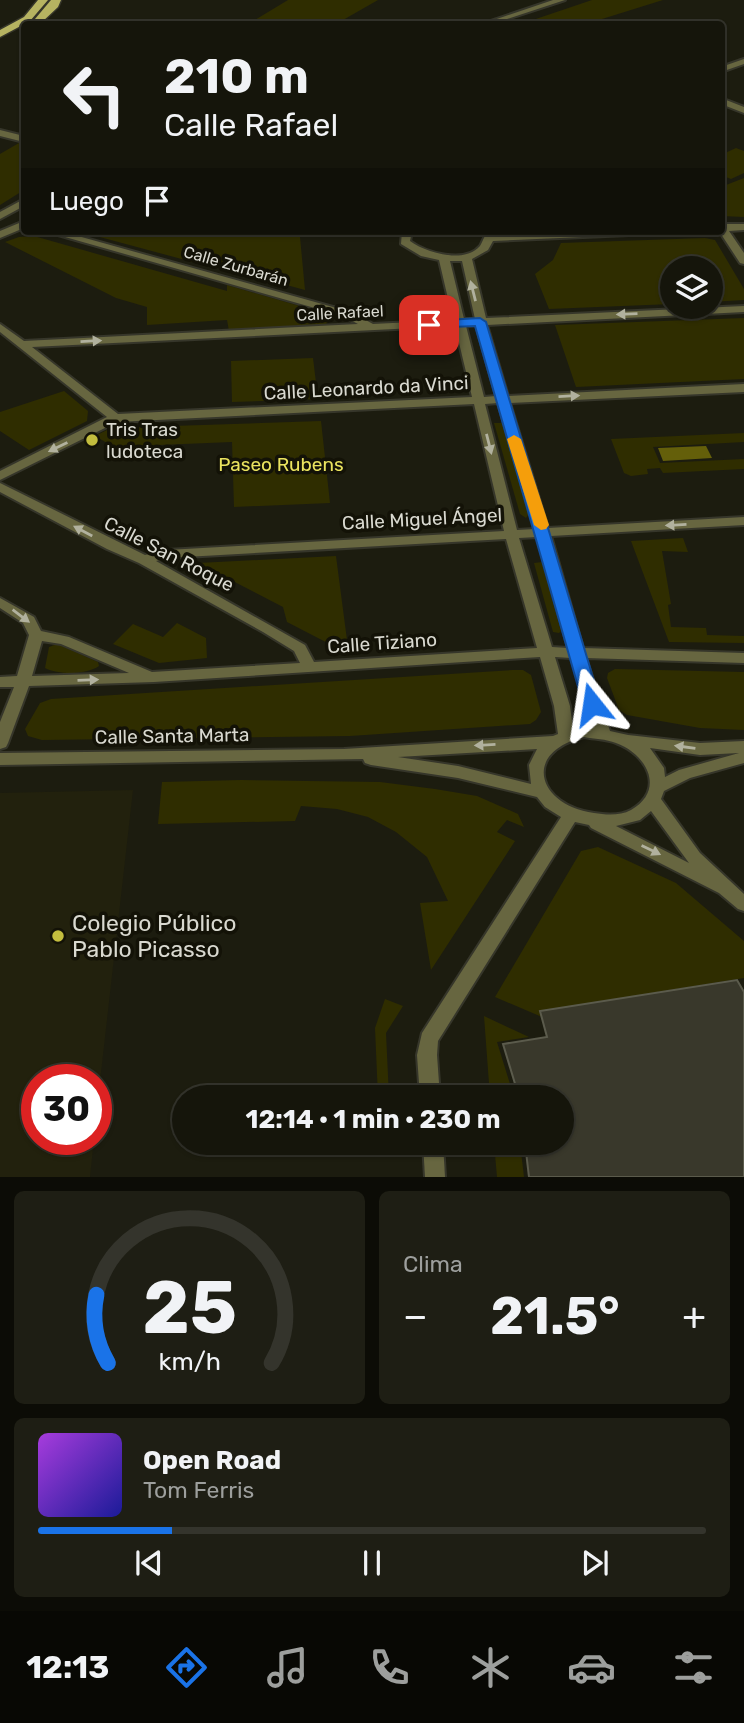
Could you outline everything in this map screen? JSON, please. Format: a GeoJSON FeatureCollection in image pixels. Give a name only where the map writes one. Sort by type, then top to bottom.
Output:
{"type":"FeatureCollection","features":[{"type":"Feature","properties":{"kind":"main road"},"geometry":{"type":"LineString","coordinates":[[23,21],[43,0]]}},
{"type":"Feature","properties":{"kind":"main road"},"geometry":{"type":"LineString","coordinates":[[36,21],[55,5],[56,0]]}},
{"type":"Feature","properties":{"kind":"main road"},"geometry":{"type":"LineString","coordinates":[[0,34],[21,22]]}},
{"type":"Feature","properties":{"kind":"main road"},"geometry":{"type":"LineString","coordinates":[[0,42],[21,31]]}},
{"type":"Feature","properties":{"kind":"street"},"geometry":{"type":"LineString","coordinates":[[495,21],[561,0]]}},
{"type":"Feature","properties":{"kind":"street"},"geometry":{"type":"LineString","coordinates":[[725,68],[744,61]]}},
{"type":"Feature","properties":{"kind":"street"},"geometry":{"type":"LineString","coordinates":[[725,103],[744,110]]}},
{"type":"Feature","properties":{"kind":"street"},"geometry":{"type":"LineString","coordinates":[[0,123],[21,128]]}},
{"type":"Feature","properties":{"kind":"street"},"geometry":{"type":"LineString","coordinates":[[0,133],[21,138]]}},
{"type":"Feature","properties":{"kind":"street"},"geometry":{"type":"LineString","coordinates":[[0,216],[21,204]]}},
{"type":"Feature","properties":{"kind":"street"},"geometry":{"type":"LineString","coordinates":[[0,235],[21,225]]}},
{"type":"Feature","properties":{"kind":"street"},"geometry":{"type":"LineString","coordinates":[[725,228],[744,227]]}},
{"type":"Feature","properties":{"kind":"street"},"geometry":{"type":"LineString","coordinates":[[725,232],[744,261]]}},
{"type":"Feature","properties":{"kind":"street","name":"Calle Zurbarán"},"geometry":{"type":"LineString","coordinates":[[63,235],[347,314],[372,327]]}},
{"type":"Feature","properties":{"kind":"street"},"geometry":{"type":"LineString","coordinates":[[403,235],[412,250],[444,258],[480,252],[488,245],[487,235]]}},
{"type":"Feature","properties":{"kind":"street"},"geometry":{"type":"LineString","coordinates":[[466,256],[501,399],[603,733]]}},
{"type":"Feature","properties":{"kind":"street"},"geometry":{"type":"LineString","coordinates":[[444,258],[511,534],[562,706],[560,738]]}},
{"type":"Feature","properties":{"kind":"street","name":"Calle Rafael"},"geometry":{"type":"LineString","coordinates":[[22,344],[744,309]]}},
{"type":"Feature","properties":{"kind":"street"},"geometry":{"type":"LineString","coordinates":[[0,327],[115,418],[0,475]]}},
{"type":"Feature","properties":{"kind":"street","name":"Calle Leonardo da Vinci"},"geometry":{"type":"LineString","coordinates":[[115,418],[744,388]]}},
{"type":"Feature","properties":{"kind":"street","name":"Calle San Roque"},"geometry":{"type":"LineString","coordinates":[[0,487],[144,560],[300,648],[310,668]]}},
{"type":"Feature","properties":{"kind":"street","name":"Calle Miguel Ángel"},"geometry":{"type":"LineString","coordinates":[[144,560],[167,554],[744,522]]}},
{"type":"Feature","properties":{"kind":"street"},"geometry":{"type":"LineString","coordinates":[[0,602],[29,620],[36,635],[23,682],[0,743]]}},
{"type":"Feature","properties":{"kind":"street"},"geometry":{"type":"LineString","coordinates":[[36,635],[64,640],[154,677]]}},
{"type":"Feature","properties":{"kind":"street","name":"Calle Tiziano"},"geometry":{"type":"LineString","coordinates":[[0,682],[154,677],[547,652],[744,658]]}},
{"type":"Feature","properties":{"kind":"street"},"geometry":{"type":"LineString","coordinates":[[722,887],[554,805],[541,792],[535,774],[539,756],[560,738],[584,732],[700,749],[744,747]]}},
{"type":"Feature","properties":{"kind":"street","name":"Calle Santa Marta"},"geometry":{"type":"LineString","coordinates":[[0,759],[344,755],[560,738]]}},
{"type":"Feature","properties":{"kind":"street"},"geometry":{"type":"LineString","coordinates":[[626,739],[646,752],[658,768],[657,794],[671,832],[722,887],[744,905]]}},
{"type":"Feature","properties":{"kind":"street","name":"Calle Santa Marta"},"geometry":{"type":"LineString","coordinates":[[344,755],[458,772],[541,792]]}},
{"type":"Feature","properties":{"kind":"street"},"geometry":{"type":"LineString","coordinates":[[580,818],[615,821],[637,815],[657,794],[685,774],[744,757]]}},
{"type":"Feature","properties":{"kind":"street"},"geometry":{"type":"LineString","coordinates":[[429,1085],[429,1039],[580,818]]}},
{"type":"Feature","properties":{"kind":"street"},"geometry":{"type":"LineString","coordinates":[[434,1155],[435,1177]]}},
{"type":"Feature","properties":{"kind":"shaded area"},"geometry":{"type":"Polygon","coordinates":[[[706,446],[712,458],[663,461],[658,448],[706,446]]]}},
{"type":"Feature","properties":{"kind":"shaded area","name":"Colegio Público Pablo Picasso"},"geometry":{"type":"Polygon","coordinates":[[[133,790],[102,1064],[21,1064],[21,1155],[92,1155],[90,1177],[0,1177],[0,793],[133,790]]]}},
{"type":"Feature","properties":{"kind":"green space"},"geometry":{"type":"Polygon","coordinates":[[[288,0],[378,0],[341,21],[253,21],[288,0]]]}},
{"type":"Feature","properties":{"kind":"green space"},"geometry":{"type":"Polygon","coordinates":[[[592,0],[663,0],[596,21],[530,21],[592,0]]]}},
{"type":"Feature","properties":{"kind":"green space"},"geometry":{"type":"Polygon","coordinates":[[[21,144],[21,192],[0,205],[0,154],[21,144]]]}},
{"type":"Feature","properties":{"kind":"green space"},"geometry":{"type":"Polygon","coordinates":[[[736,148],[744,151],[744,173],[731,179],[725,177],[725,153],[736,148]]]}},
{"type":"Feature","properties":{"kind":"green space"},"geometry":{"type":"Polygon","coordinates":[[[744,178],[744,217],[725,216],[725,185],[744,178]]]}},
{"type":"Feature","properties":{"kind":"green space"},"geometry":{"type":"Polygon","coordinates":[[[302,235],[300,237],[305,290],[227,269],[226,265],[215,268],[96,236],[302,235]]]}},
{"type":"Feature","properties":{"kind":"green space"},"geometry":{"type":"Polygon","coordinates":[[[34,236],[227,291],[227,285],[327,314],[331,319],[324,326],[229,331],[227,320],[147,325],[147,307],[116,298],[5,242],[34,236]]]}},
{"type":"Feature","properties":{"kind":"green space"},"geometry":{"type":"Polygon","coordinates":[[[705,238],[715,240],[744,289],[744,300],[723,301],[723,256],[660,256],[660,304],[549,309],[535,274],[553,260],[561,243],[705,238]]]}},
{"type":"Feature","properties":{"kind":"green space"},"geometry":{"type":"Polygon","coordinates":[[[744,318],[744,379],[576,387],[555,325],[723,319],[744,318]]]}},
{"type":"Feature","properties":{"kind":"green space","name":"Paseo Rubens"},"geometry":{"type":"Polygon","coordinates":[[[313,358],[318,399],[232,402],[231,361],[313,358]]]}},
{"type":"Feature","properties":{"kind":"green space"},"geometry":{"type":"Polygon","coordinates":[[[64,391],[88,411],[87,421],[29,450],[0,431],[0,412],[64,391]]]}},
{"type":"Feature","properties":{"kind":"green space","name":"Paseo Rubens"},"geometry":{"type":"Polygon","coordinates":[[[321,421],[330,503],[234,507],[232,442],[159,445],[133,458],[95,436],[111,428],[321,421]]]}},
{"type":"Feature","properties":{"kind":"green space"},"geometry":{"type":"Polygon","coordinates":[[[494,423],[502,423],[529,514],[526,518],[520,514],[494,423]]]}},
{"type":"Feature","properties":{"kind":"green space"},"geometry":{"type":"Polygon","coordinates":[[[744,433],[744,442],[653,447],[660,463],[744,459],[744,469],[663,473],[660,468],[647,469],[648,474],[631,476],[624,473],[611,439],[744,433]]]}},
{"type":"Feature","properties":{"kind":"green space"},"geometry":{"type":"Polygon","coordinates":[[[683,538],[688,552],[662,551],[671,604],[668,605],[671,627],[706,628],[707,635],[744,636],[744,643],[669,642],[631,541],[683,538]]]}},
{"type":"Feature","properties":{"kind":"green space"},"geometry":{"type":"Polygon","coordinates":[[[336,556],[347,640],[350,640],[352,651],[345,652],[287,622],[283,607],[198,563],[336,556]]]}},
{"type":"Feature","properties":{"kind":"green space"},"geometry":{"type":"Polygon","coordinates":[[[542,562],[561,631],[559,633],[553,632],[534,563],[542,562]]]}},
{"type":"Feature","properties":{"kind":"green space"},"geometry":{"type":"Polygon","coordinates":[[[177,623],[206,638],[207,658],[159,663],[113,644],[133,624],[163,637],[177,623]]]}},
{"type":"Feature","properties":{"kind":"green space"},"geometry":{"type":"Polygon","coordinates":[[[57,644],[98,662],[99,666],[72,673],[45,668],[49,647],[57,644]]]}},
{"type":"Feature","properties":{"kind":"green space"},"geometry":{"type":"Polygon","coordinates":[[[615,669],[744,672],[744,730],[700,728],[627,715],[619,710],[607,678],[608,673],[615,669]]]}},
{"type":"Feature","properties":{"kind":"green space"},"geometry":{"type":"Polygon","coordinates":[[[523,670],[531,675],[541,712],[530,724],[350,736],[42,740],[28,736],[25,729],[40,703],[51,699],[523,670]]]}},
{"type":"Feature","properties":{"kind":"green space"},"geometry":{"type":"Polygon","coordinates":[[[162,782],[380,782],[435,789],[477,796],[518,814],[524,827],[507,820],[497,832],[515,841],[431,970],[420,903],[448,901],[427,857],[396,832],[368,817],[337,809],[301,806],[295,821],[158,824],[162,782]]]}},
{"type":"Feature","properties":{"kind":"green space"},"geometry":{"type":"Polygon","coordinates":[[[598,847],[676,883],[744,941],[744,978],[541,1011],[542,1017],[495,997],[581,851],[598,847]]]}},
{"type":"Feature","properties":{"kind":"green space"},"geometry":{"type":"Polygon","coordinates":[[[385,999],[403,1006],[386,1033],[388,1085],[377,1085],[375,1028],[385,999]]]}},
{"type":"Feature","properties":{"kind":"green space"},"geometry":{"type":"Polygon","coordinates":[[[484,1016],[529,1037],[497,1042],[510,1085],[489,1085],[484,1016]]]}},
{"type":"Feature","properties":{"kind":"green space"},"geometry":{"type":"Polygon","coordinates":[[[495,1155],[521,1155],[524,1177],[497,1177],[495,1155]]]}},
{"type":"Feature","properties":{"kind":"building"},"geometry":{"type":"Polygon","coordinates":[[[737,980],[744,992],[744,1177],[529,1177],[526,1155],[574,1155],[574,1085],[515,1085],[503,1044],[547,1037],[540,1011],[737,980]]]}},
{"type":"Feature","properties":{"kind":"slow traffic"},"geometry":{"type":"LineString","coordinates":[[514,439],[541,525]]}},
{"type":"Feature","properties":{"kind":"place","name":"Tris Tras ludoteca"},"geometry":{"type":"Point","coordinates":[92,440]}},
{"type":"Feature","properties":{"kind":"place","name":"Colegio Público Pablo Picasso"},"geometry":{"type":"Point","coordinates":[58,936]}},
{"type":"Feature","properties":{"kind":"route"},"geometry":{"type":"LineString","coordinates":[[429,325],[480,322],[592,704]]}}]}
